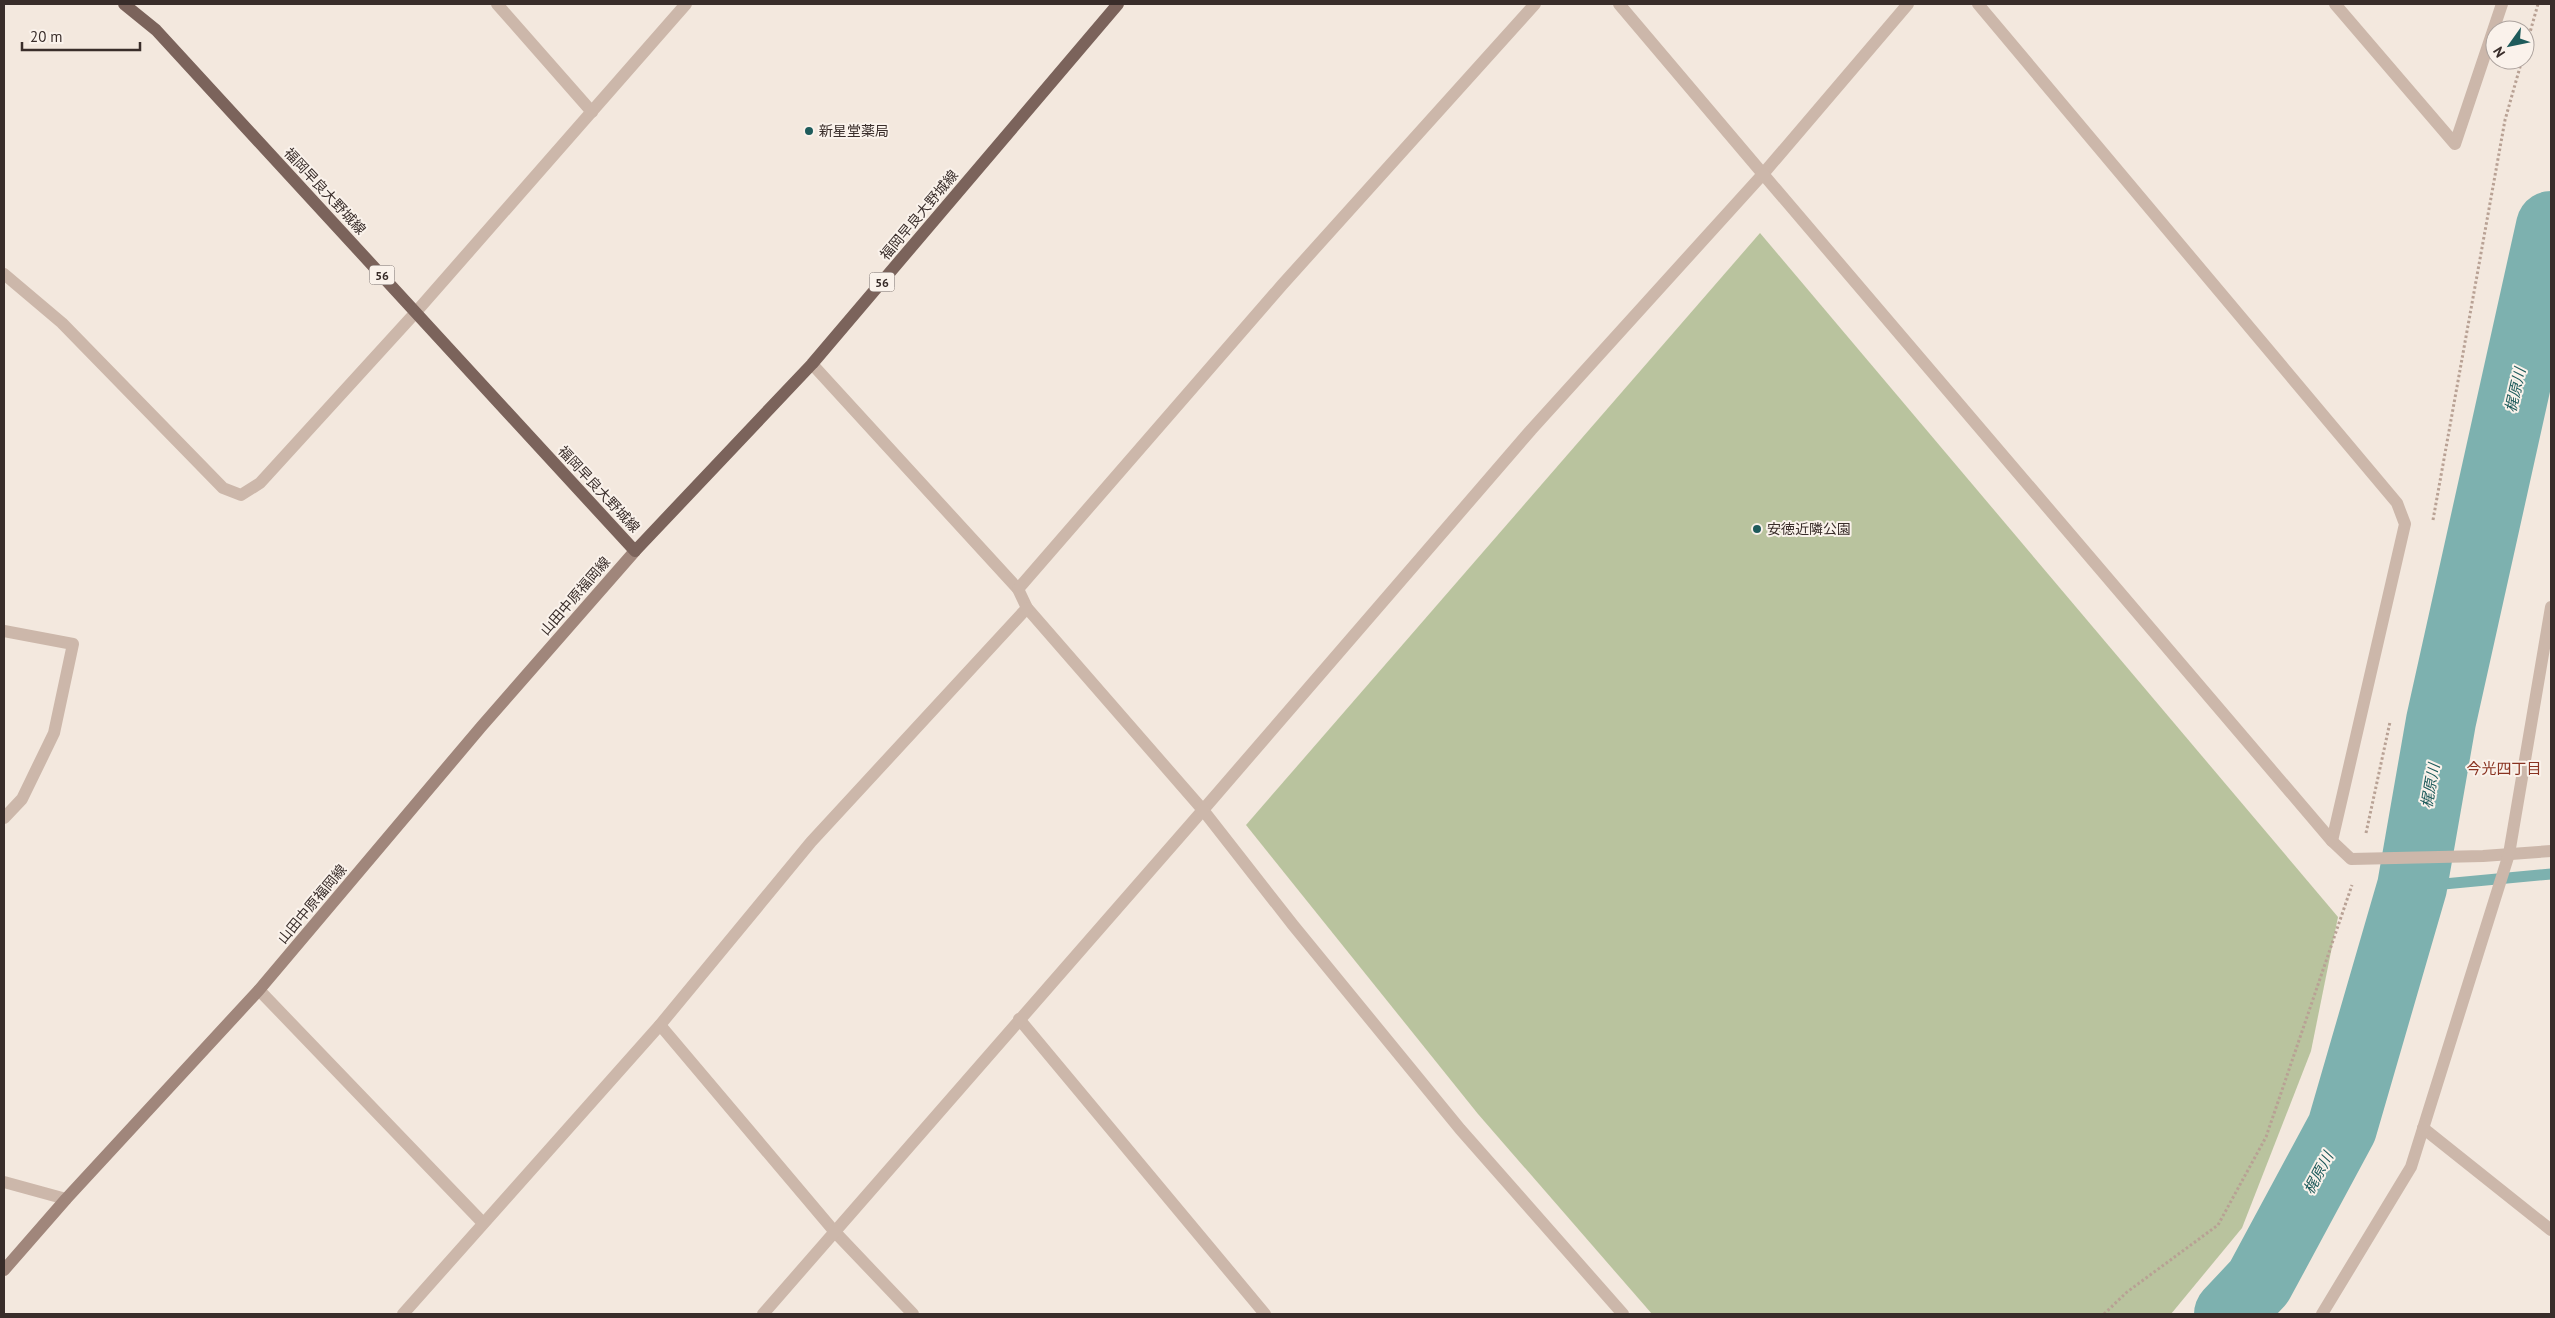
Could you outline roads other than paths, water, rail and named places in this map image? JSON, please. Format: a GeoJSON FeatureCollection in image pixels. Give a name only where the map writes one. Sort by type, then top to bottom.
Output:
{"type":"FeatureCollection","features":[{"type":"Feature","properties":{"kind":"main road","name":"福岡早良大野城線"},"geometry":{"type":"LineString","coordinates":[[124,4],[156,30],[635,551],[812,364],[1118,4]]}},
{"type":"Feature","properties":{"kind":"main road","name":"山田中原福岡線"},"geometry":{"type":"LineString","coordinates":[[4,1270],[66,1199],[259,990],[480,727],[635,551]]}},
{"type":"Feature","properties":{"kind":"street"},"geometry":{"type":"LineString","coordinates":[[497,4],[592,112]]}},
{"type":"Feature","properties":{"kind":"street"},"geometry":{"type":"LineString","coordinates":[[4,274],[62,323],[223,488],[241,495],[260,483],[416,312],[686,4]]}},
{"type":"Feature","properties":{"kind":"street"},"geometry":{"type":"LineString","coordinates":[[1018,590],[1282,285],[1535,4]]}},
{"type":"Feature","properties":{"kind":"street"},"geometry":{"type":"LineString","coordinates":[[1619,4],[2332,840],[2351,859],[2483,856],[2551,851]]}},
{"type":"Feature","properties":{"kind":"street"},"geometry":{"type":"LineString","coordinates":[[763,1314],[834,1230],[1203,810],[1531,430],[1763,174],[1908,4]]}},
{"type":"Feature","properties":{"kind":"street"},"geometry":{"type":"LineString","coordinates":[[1978,4],[2397,503],[2405,524],[2332,840]]}},
{"type":"Feature","properties":{"kind":"street"},"geometry":{"type":"LineString","coordinates":[[2335,4],[2455,144],[2502,4]]}},
{"type":"Feature","properties":{"kind":"street"},"geometry":{"type":"LineString","coordinates":[[812,364],[1018,590],[1027,608],[1203,810],[1460,1129],[1623,1314]]}},
{"type":"Feature","properties":{"kind":"street"},"geometry":{"type":"LineString","coordinates":[[2322,1314],[2411,1167],[2510,854],[2551,607]]}},
{"type":"Feature","properties":{"kind":"street"},"geometry":{"type":"LineString","coordinates":[[403,1314],[660,1025],[811,842],[1027,608]]}},
{"type":"Feature","properties":{"kind":"street"},"geometry":{"type":"LineString","coordinates":[[4,631],[73,644],[54,733],[22,799],[4,818]]}},
{"type":"Feature","properties":{"kind":"street"},"geometry":{"type":"LineString","coordinates":[[259,990],[483,1223]]}},
{"type":"Feature","properties":{"kind":"street"},"geometry":{"type":"LineString","coordinates":[[1019,1019],[1265,1314]]}},
{"type":"Feature","properties":{"kind":"street"},"geometry":{"type":"LineString","coordinates":[[660,1025],[834,1230],[912,1314]]}},
{"type":"Feature","properties":{"kind":"street"},"geometry":{"type":"LineString","coordinates":[[2423,1128],[2551,1230]]}},
{"type":"Feature","properties":{"kind":"street"},"geometry":{"type":"LineString","coordinates":[[4,1182],[66,1199]]}},
{"type":"Feature","properties":{"kind":"waterway","name":"梶原川"},"geometry":{"type":"LineString","coordinates":[[2229,1314],[2259,1282],[2342,1128],[2412,887],[2441,721],[2551,226]]}},
{"type":"Feature","properties":{"kind":"waterway"},"geometry":{"type":"LineString","coordinates":[[2412,887],[2551,874]]}},
{"type":"Feature","properties":{"kind":"place","name":"新星堂薬局"},"geometry":{"type":"Point","coordinates":[809,131]}},
{"type":"Feature","properties":{"kind":"place","name":"安徳近隣公園"},"geometry":{"type":"Point","coordinates":[1757,529]}},
{"type":"Feature","properties":{"kind":"district","name":"今光四丁目"},"geometry":{"type":"Point","coordinates":[2504,768]}}]}
